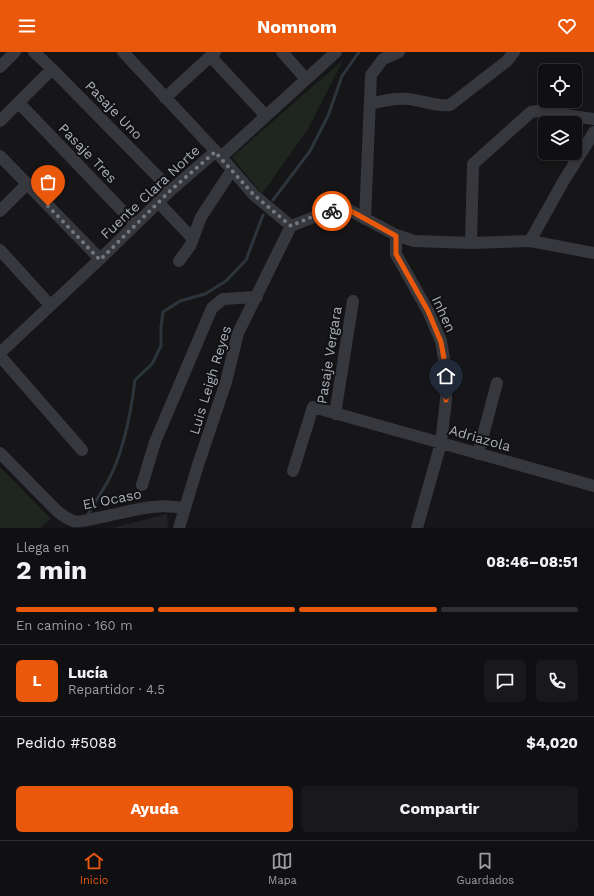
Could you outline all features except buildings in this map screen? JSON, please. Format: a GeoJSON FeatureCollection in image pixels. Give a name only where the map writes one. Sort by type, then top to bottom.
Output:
{"type":"FeatureCollection","features":[{"type":"Feature","properties":{"kind":"street"},"geometry":{"type":"LineString","coordinates":[[0,67],[15,52]]}},
{"type":"Feature","properties":{"kind":"street","name":"Pasaje Uno"},"geometry":{"type":"LineString","coordinates":[[34,52],[171,190]]}},
{"type":"Feature","properties":{"kind":"street"},"geometry":{"type":"LineString","coordinates":[[123,52],[254,195],[291,226],[321,214],[336,210],[349,210],[396,236],[414,241],[471,243],[530,241],[594,253]]}},
{"type":"Feature","properties":{"kind":"street"},"geometry":{"type":"LineString","coordinates":[[282,52],[306,79]]}},
{"type":"Feature","properties":{"kind":"street","name":"Fuente Clara Norte"},"geometry":{"type":"LineString","coordinates":[[82,450],[0,354],[50,305],[100,260],[171,190],[266,116],[336,52]]}},
{"type":"Feature","properties":{"kind":"street"},"geometry":{"type":"LineString","coordinates":[[366,219],[372,74],[384,59],[399,52]]}},
{"type":"Feature","properties":{"kind":"street"},"geometry":{"type":"LineString","coordinates":[[370,104],[391,99],[406,98],[442,106],[450,105],[507,61],[514,52]]}},
{"type":"Feature","properties":{"kind":"street"},"geometry":{"type":"LineString","coordinates":[[164,98],[213,54],[266,116]]}},
{"type":"Feature","properties":{"kind":"street"},"geometry":{"type":"LineString","coordinates":[[0,121],[52,69]]}},
{"type":"Feature","properties":{"kind":"street","name":"Pasaje Tres"},"geometry":{"type":"LineString","coordinates":[[19,103],[135,224]]}},
{"type":"Feature","properties":{"kind":"street"},"geometry":{"type":"LineString","coordinates":[[471,243],[473,164],[531,112],[537,111],[594,119]]}},
{"type":"Feature","properties":{"kind":"street"},"geometry":{"type":"LineString","coordinates":[[530,241],[563,182],[594,132]]}},
{"type":"Feature","properties":{"kind":"street"},"geometry":{"type":"LineString","coordinates":[[0,156],[100,260]]}},
{"type":"Feature","properties":{"kind":"street"},"geometry":{"type":"LineString","coordinates":[[179,261],[190,246],[201,217],[232,170]]}},
{"type":"Feature","properties":{"kind":"street"},"geometry":{"type":"LineString","coordinates":[[0,211],[27,184]]}},
{"type":"Feature","properties":{"kind":"street"},"geometry":{"type":"LineString","coordinates":[[158,202],[193,239]]}},
{"type":"Feature","properties":{"kind":"street","name":"Luis Leigh Reyes"},"geometry":{"type":"LineString","coordinates":[[179,528],[198,465],[226,382],[238,333],[291,226]]}},
{"type":"Feature","properties":{"kind":"street","name":"Inhen"},"geometry":{"type":"LineString","coordinates":[[396,236],[396,254],[428,311],[441,342],[446,370],[446,400],[441,443],[417,528]]}},
{"type":"Feature","properties":{"kind":"street"},"geometry":{"type":"LineString","coordinates":[[0,250],[50,305]]}},
{"type":"Feature","properties":{"kind":"street"},"geometry":{"type":"LineString","coordinates":[[142,486],[155,442],[212,308],[223,299],[256,297]]}},
{"type":"Feature","properties":{"kind":"street","name":"Pasaje Vergara"},"geometry":{"type":"LineString","coordinates":[[335,414],[353,301]]}},
{"type":"Feature","properties":{"kind":"street"},"geometry":{"type":"LineString","coordinates":[[478,454],[497,383]]}},
{"type":"Feature","properties":{"kind":"street","name":"Adriazola"},"geometry":{"type":"LineString","coordinates":[[293,470],[313,407],[594,486]]}},
{"type":"Feature","properties":{"kind":"street","name":"El Ocaso"},"geometry":{"type":"LineString","coordinates":[[0,453],[61,515],[74,521],[154,506],[171,506],[185,509]]}},
{"type":"Feature","properties":{"kind":"shaded area"},"geometry":{"type":"Polygon","coordinates":[[[343,60],[308,129],[262,194],[232,157],[343,60]]]}},
{"type":"Feature","properties":{"kind":"shaded area"},"geometry":{"type":"Polygon","coordinates":[[[0,467],[51,519],[40,528],[0,528],[0,467]]]}},
{"type":"Feature","properties":{"kind":"shaded area"},"geometry":{"type":"Polygon","coordinates":[[[167,514],[168,528],[112,528],[167,514]]]}},
{"type":"Feature","properties":{"kind":"waterway"},"geometry":{"type":"LineString","coordinates":[[273,200],[310,151],[328,116],[342,76],[359,52]]}},
{"type":"Feature","properties":{"kind":"waterway"},"geometry":{"type":"LineString","coordinates":[[87,516],[108,481],[123,445],[135,380],[152,364],[161,346],[163,312],[180,301],[205,294],[226,281],[246,260],[263,215]]}},
{"type":"Feature","properties":{"kind":"way so far"},"geometry":{"type":"LineString","coordinates":[[48,206],[100,260],[171,190],[215,152],[254,195],[291,226],[309,218],[332,211]]}},
{"type":"Feature","properties":{"kind":"route"},"geometry":{"type":"LineString","coordinates":[[332,211],[349,210],[396,236],[396,254],[428,311],[441,342],[446,370],[446,400]]}}]}
